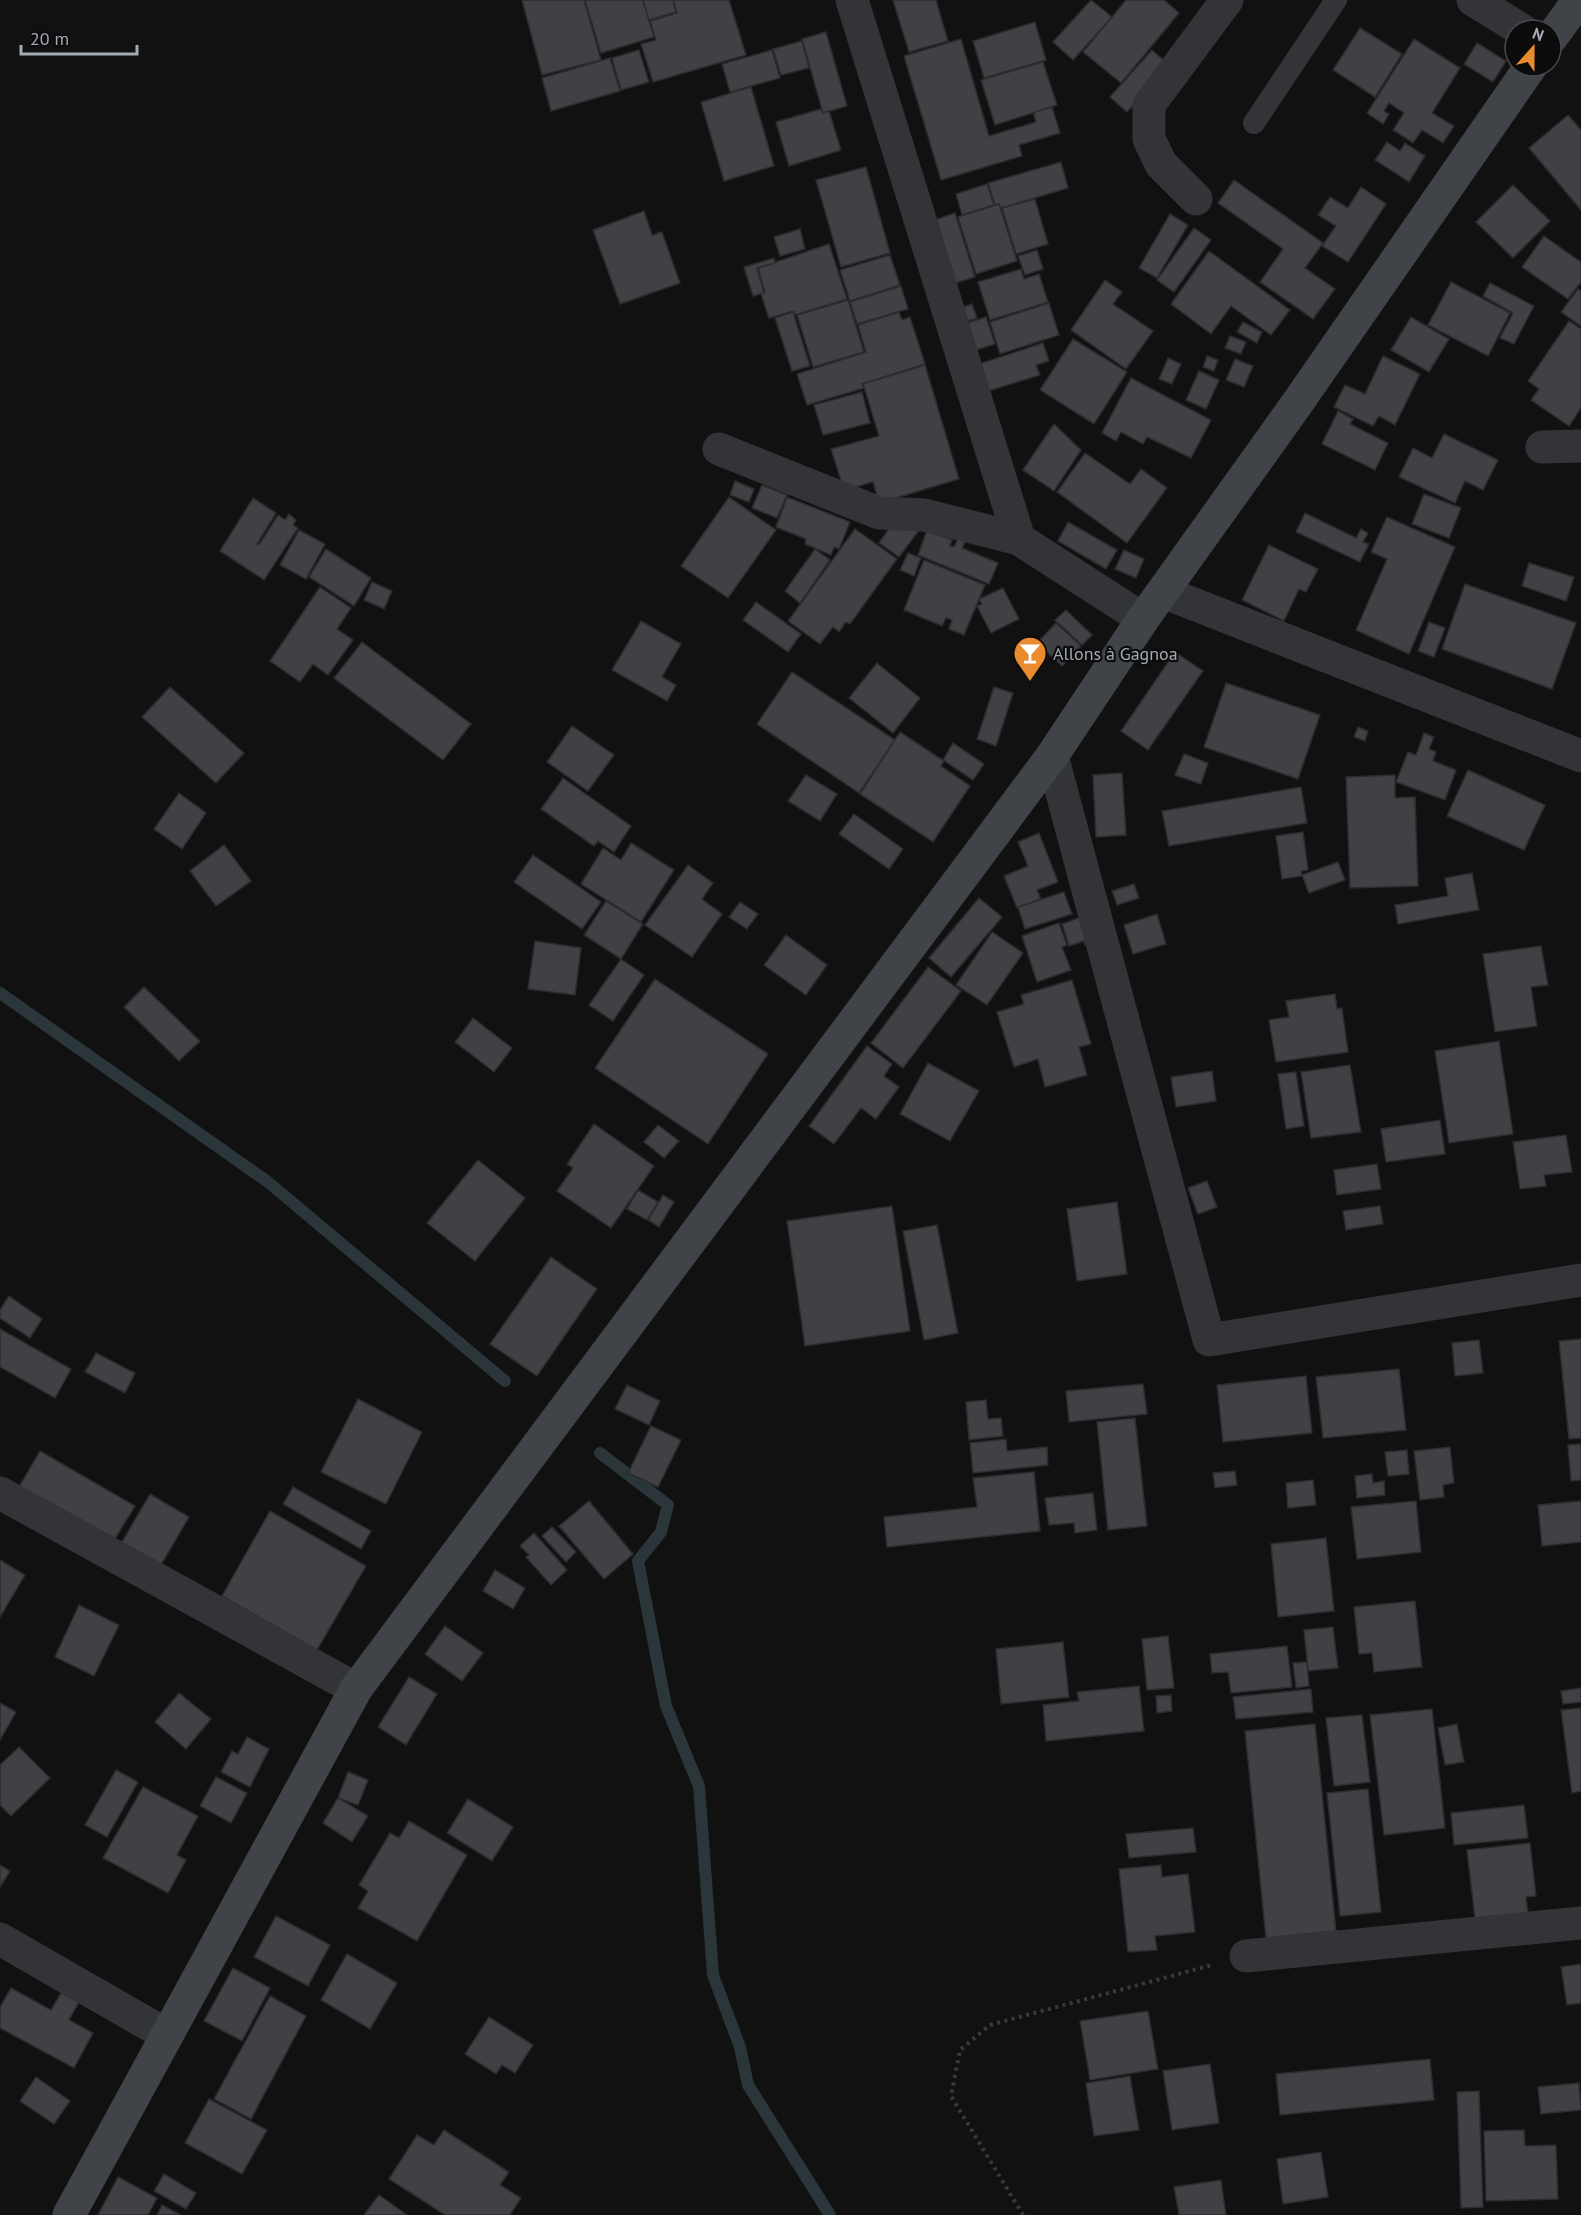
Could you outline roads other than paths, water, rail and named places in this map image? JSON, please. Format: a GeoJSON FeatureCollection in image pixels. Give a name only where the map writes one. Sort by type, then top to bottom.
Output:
{"type":"FeatureCollection","features":[{"type":"Feature","properties":{"kind":"street"},"geometry":{"type":"LineString","coordinates":[[852,0],[1019,539]]}},
{"type":"Feature","properties":{"kind":"street"},"geometry":{"type":"LineString","coordinates":[[1196,199],[1161,164],[1149,139],[1149,105],[1227,0]]}},
{"type":"Feature","properties":{"kind":"street"},"geometry":{"type":"LineString","coordinates":[[1473,0],[1503,18]]}},
{"type":"Feature","properties":{"kind":"street"},"geometry":{"type":"LineString","coordinates":[[1563,22],[1579,0]]}},
{"type":"Feature","properties":{"kind":"street"},"geometry":{"type":"LineString","coordinates":[[69,2215],[356,1689],[1052,756],[1143,619],[1523,78]]}},
{"type":"Feature","properties":{"kind":"street"},"geometry":{"type":"LineString","coordinates":[[1542,447],[1581,446]]}},
{"type":"Feature","properties":{"kind":"street"},"geometry":{"type":"LineString","coordinates":[[719,450],[879,513],[924,515],[1019,539],[1143,619]]}},
{"type":"Feature","properties":{"kind":"street"},"geometry":{"type":"LineString","coordinates":[[1163,592],[1581,756]]}},
{"type":"Feature","properties":{"kind":"street"},"geometry":{"type":"LineString","coordinates":[[1052,756],[1209,1340],[1581,1280]]}},
{"type":"Feature","properties":{"kind":"street"},"geometry":{"type":"LineString","coordinates":[[0,1492],[356,1689]]}},
{"type":"Feature","properties":{"kind":"street"},"geometry":{"type":"LineString","coordinates":[[1246,1956],[1581,1923]]}},
{"type":"Feature","properties":{"kind":"street"},"geometry":{"type":"LineString","coordinates":[[0,1939],[167,2036]]}},
{"type":"Feature","properties":{"kind":"lane"},"geometry":{"type":"LineString","coordinates":[[1254,123],[1336,0]]}},
{"type":"Feature","properties":{"kind":"waterway"},"geometry":{"type":"LineString","coordinates":[[0,993],[268,1182],[505,1381]]}},
{"type":"Feature","properties":{"kind":"waterway"},"geometry":{"type":"LineString","coordinates":[[600,1453],[668,1505],[661,1532],[638,1561],[666,1706],[699,1786],[713,1975],[740,2047],[748,2085],[830,2215]]}},
{"type":"Feature","properties":{"kind":"place","name":"Allons à Gagnoa"},"geometry":{"type":"Point","coordinates":[1030,682]}}]}
